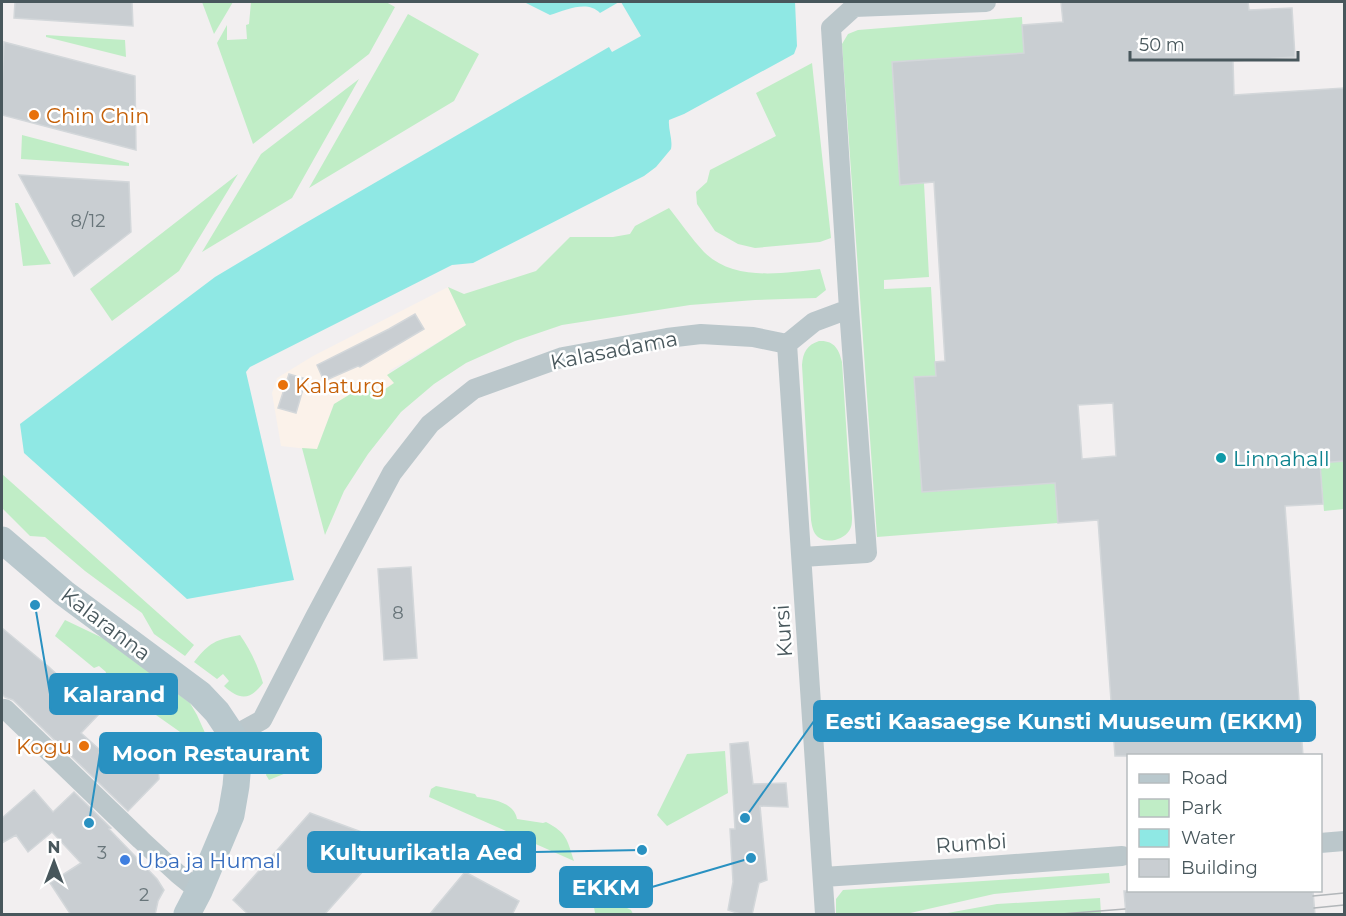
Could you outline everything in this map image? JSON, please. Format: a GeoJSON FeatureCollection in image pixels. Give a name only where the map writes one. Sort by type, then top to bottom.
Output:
{"type":"FeatureCollection","features":[{"type":"Feature","properties":{"kind":"street"},"geometry":{"type":"LineString","coordinates":[[802,557],[867,553],[831,28],[854,7],[986,2]]}},
{"type":"Feature","properties":{"kind":"street"},"geometry":{"type":"LineString","coordinates":[[788,344],[814,322],[849,309]]}},
{"type":"Feature","properties":{"kind":"street","name":"Kalasadama"},"geometry":{"type":"LineString","coordinates":[[233,736],[262,720],[392,473],[430,424],[474,389],[563,357],[667,338],[701,334],[753,337],[788,344]]}},
{"type":"Feature","properties":{"kind":"street","name":"Kursi"},"geometry":{"type":"LineString","coordinates":[[788,344],[825,915]]}},
{"type":"Feature","properties":{"kind":"street","name":"Kalaranna"},"geometry":{"type":"LineString","coordinates":[[2,540],[63,592],[200,694],[217,712],[233,736]]}},
{"type":"Feature","properties":{"kind":"street"},"geometry":{"type":"LineString","coordinates":[[5,709],[177,874],[193,903]]}},
{"type":"Feature","properties":{"kind":"street"},"geometry":{"type":"LineString","coordinates":[[193,903],[231,815],[238,762],[233,736]]}},
{"type":"Feature","properties":{"kind":"street"},"geometry":{"type":"LineString","coordinates":[[1322,843],[1344,841]]}},
{"type":"Feature","properties":{"kind":"street","name":"Rumbi"},"geometry":{"type":"LineString","coordinates":[[823,877],[1122,856]]}},
{"type":"Feature","properties":{"kind":"shaded area","name":"Kalaturg"},"geometry":{"type":"Polygon","coordinates":[[[448,287],[467,325],[389,371],[394,383],[374,396],[334,404],[317,450],[281,446],[272,393],[277,378],[313,356],[448,287]]]}},
{"type":"Feature","properties":{"kind":"green space"},"geometry":{"type":"Polygon","coordinates":[[[202,2],[233,2],[214,34],[202,2]]]}},
{"type":"Feature","properties":{"kind":"green space"},"geometry":{"type":"Polygon","coordinates":[[[251,2],[386,2],[395,7],[369,54],[253,144],[217,43],[227,25],[227,40],[247,39],[246,25],[249,24],[251,2]]]}},
{"type":"Feature","properties":{"kind":"green space"},"geometry":{"type":"Polygon","coordinates":[[[408,14],[479,54],[454,101],[309,188],[408,14]]]}},
{"type":"Feature","properties":{"kind":"green space"},"geometry":{"type":"Polygon","coordinates":[[[1022,17],[1024,53],[892,62],[900,184],[924,183],[929,277],[884,280],[884,289],[931,287],[936,376],[914,378],[922,492],[1055,483],[1058,523],[877,537],[842,44],[848,34],[858,30],[1022,17]]]}},
{"type":"Feature","properties":{"kind":"green space"},"geometry":{"type":"Polygon","coordinates":[[[46,35],[125,40],[126,57],[46,37],[46,35]]]}},
{"type":"Feature","properties":{"kind":"green space"},"geometry":{"type":"Polygon","coordinates":[[[812,63],[831,238],[820,242],[755,248],[738,244],[715,231],[697,204],[696,192],[707,182],[710,170],[776,136],[756,93],[812,63]]]}},
{"type":"Feature","properties":{"kind":"green space"},"geometry":{"type":"Polygon","coordinates":[[[359,79],[292,198],[202,252],[261,154],[359,79]]]}},
{"type":"Feature","properties":{"kind":"green space"},"geometry":{"type":"Polygon","coordinates":[[[22,135],[129,163],[129,166],[21,159],[22,135]]]}},
{"type":"Feature","properties":{"kind":"green space"},"geometry":{"type":"Polygon","coordinates":[[[238,174],[179,271],[112,321],[90,289],[238,174]]]}},
{"type":"Feature","properties":{"kind":"green space"},"geometry":{"type":"Polygon","coordinates":[[[15,203],[18,203],[51,264],[23,266],[15,203]]]}},
{"type":"Feature","properties":{"kind":"green space"},"geometry":{"type":"Polygon","coordinates":[[[669,208],[699,247],[716,262],[744,272],[775,273],[820,269],[826,290],[816,298],[690,305],[562,325],[515,341],[466,363],[434,384],[401,412],[368,454],[344,491],[325,535],[302,448],[317,449],[334,404],[367,384],[375,396],[394,383],[387,375],[466,325],[448,287],[464,294],[536,271],[570,237],[613,237],[630,234],[635,226],[669,208]]]}},
{"type":"Feature","properties":{"kind":"green space"},"geometry":{"type":"Polygon","coordinates":[[[819,341],[835,346],[842,362],[852,517],[851,528],[846,534],[830,541],[816,535],[811,520],[802,365],[806,350],[819,341]]]}},
{"type":"Feature","properties":{"kind":"green space"},"geometry":{"type":"Polygon","coordinates":[[[1344,461],[1344,509],[1324,511],[1320,463],[1344,461]]]}},
{"type":"Feature","properties":{"kind":"green space"},"geometry":{"type":"Polygon","coordinates":[[[2,474],[194,645],[185,656],[154,634],[142,613],[85,571],[45,537],[30,536],[2,508],[2,474]]]}},
{"type":"Feature","properties":{"kind":"green space"},"geometry":{"type":"Polygon","coordinates":[[[65,620],[107,640],[190,703],[214,753],[210,753],[119,689],[108,680],[105,676],[106,672],[99,666],[94,668],[55,636],[65,620]]]}},
{"type":"Feature","properties":{"kind":"green space"},"geometry":{"type":"Polygon","coordinates":[[[240,635],[259,670],[263,683],[249,696],[235,694],[224,686],[229,681],[223,674],[217,679],[194,662],[204,650],[214,643],[240,635]]]}},
{"type":"Feature","properties":{"kind":"green space"},"geometry":{"type":"Polygon","coordinates":[[[725,751],[728,793],[667,826],[657,815],[687,754],[725,751]]]}},
{"type":"Feature","properties":{"kind":"green space"},"geometry":{"type":"Polygon","coordinates":[[[311,761],[311,765],[269,780],[266,775],[268,767],[273,764],[311,761]]]}},
{"type":"Feature","properties":{"kind":"green space"},"geometry":{"type":"Polygon","coordinates":[[[436,786],[502,802],[512,809],[517,819],[546,822],[565,837],[574,861],[429,797],[431,789],[436,786]]]}},
{"type":"Feature","properties":{"kind":"green space"},"geometry":{"type":"Polygon","coordinates":[[[1109,873],[1110,883],[994,894],[906,914],[836,914],[836,899],[843,890],[1109,873]]]}},
{"type":"Feature","properties":{"kind":"green space"},"geometry":{"type":"Polygon","coordinates":[[[591,890],[631,910],[633,914],[595,913],[591,890]]]}},
{"type":"Feature","properties":{"kind":"green space"},"geometry":{"type":"Polygon","coordinates":[[[1100,898],[1101,914],[942,914],[997,904],[1100,898]]]}},
{"type":"Feature","properties":{"kind":"water"},"geometry":{"type":"Polygon","coordinates":[[[524,2],[619,2],[600,13],[595,9],[583,7],[550,15],[524,2]]]}},
{"type":"Feature","properties":{"kind":"water"},"geometry":{"type":"Polygon","coordinates":[[[621,2],[795,2],[797,46],[794,54],[669,120],[671,149],[656,167],[644,176],[473,263],[452,265],[250,367],[246,372],[294,580],[187,599],[24,453],[20,424],[215,277],[609,47],[612,52],[641,36],[621,2]]]}},
{"type":"Feature","properties":{"kind":"building"},"geometry":{"type":"Polygon","coordinates":[[[15,2],[132,2],[133,26],[14,18],[15,2]]]}},
{"type":"Feature","properties":{"kind":"building","name":"Linnahall"},"geometry":{"type":"Polygon","coordinates":[[[1061,2],[1248,2],[1249,10],[1292,8],[1295,57],[1233,61],[1234,95],[1344,88],[1344,461],[1320,463],[1323,504],[1285,506],[1303,754],[1127,754],[1127,756],[1115,756],[1098,520],[1058,523],[1055,483],[922,492],[914,377],[936,376],[935,362],[945,361],[934,182],[900,185],[892,62],[1024,53],[1022,25],[1063,22],[1061,2]],[[1113,403],[1078,405],[1082,459],[1116,456],[1113,403]]]}},
{"type":"Feature","properties":{"kind":"building"},"geometry":{"type":"Polygon","coordinates":[[[4,42],[135,76],[136,150],[2,115],[4,42]]]}},
{"type":"Feature","properties":{"kind":"building"},"geometry":{"type":"Polygon","coordinates":[[[19,175],[129,182],[131,232],[74,276],[19,175]]]}},
{"type":"Feature","properties":{"kind":"building"},"geometry":{"type":"Polygon","coordinates":[[[415,314],[424,329],[360,367],[324,381],[317,365],[415,314]]]}},
{"type":"Feature","properties":{"kind":"building"},"geometry":{"type":"Polygon","coordinates":[[[289,374],[306,379],[296,413],[278,408],[289,374]]]}},
{"type":"Feature","properties":{"kind":"building"},"geometry":{"type":"Polygon","coordinates":[[[411,567],[417,658],[384,660],[378,569],[411,567]]]}},
{"type":"Feature","properties":{"kind":"building"},"geometry":{"type":"Polygon","coordinates":[[[2,628],[49,667],[99,714],[81,733],[109,758],[127,739],[158,766],[159,779],[128,811],[13,700],[2,694],[2,628]]]}},
{"type":"Feature","properties":{"kind":"building"},"geometry":{"type":"Polygon","coordinates":[[[748,742],[753,784],[786,783],[788,807],[760,806],[767,880],[759,883],[752,915],[743,915],[728,910],[733,882],[730,829],[735,829],[730,744],[748,742]]]}},
{"type":"Feature","properties":{"kind":"building"},"geometry":{"type":"Polygon","coordinates":[[[34,790],[53,812],[74,792],[111,828],[109,829],[157,879],[164,890],[158,901],[155,915],[71,915],[50,883],[81,863],[52,832],[28,852],[16,835],[2,843],[2,818],[34,790]]]}},
{"type":"Feature","properties":{"kind":"building"},"geometry":{"type":"Polygon","coordinates":[[[310,813],[389,842],[324,915],[249,915],[233,900],[310,813]]]}},
{"type":"Feature","properties":{"kind":"building"},"geometry":{"type":"Polygon","coordinates":[[[465,872],[519,901],[512,915],[429,915],[465,872]]]}},
{"type":"Feature","properties":{"kind":"building"},"geometry":{"type":"Polygon","coordinates":[[[1124,891],[1313,892],[1315,915],[1126,915],[1124,891]]]}},
{"type":"Feature","properties":{"kind":"tram line"},"geometry":{"type":"LineString","coordinates":[[1313,896],[1344,893]]}},
{"type":"Feature","properties":{"kind":"tram line"},"geometry":{"type":"LineString","coordinates":[[1314,908],[1344,905]]}},
{"type":"Feature","properties":{"kind":"tram line"},"geometry":{"type":"LineString","coordinates":[[1061,914],[1125,909]]}},
{"type":"Feature","properties":{"kind":"place","name":"Chin Chin"},"geometry":{"type":"Point","coordinates":[34,115]}},
{"type":"Feature","properties":{"kind":"place","name":"Kalaturg"},"geometry":{"type":"Point","coordinates":[283,385]}},
{"type":"Feature","properties":{"kind":"place","name":"Linnahall"},"geometry":{"type":"Point","coordinates":[1221,458]}},
{"type":"Feature","properties":{"kind":"place","name":"Kalarand"},"geometry":{"type":"Point","coordinates":[35,605]}},
{"type":"Feature","properties":{"kind":"place","name":"Kogu"},"geometry":{"type":"Point","coordinates":[84,746]}},
{"type":"Feature","properties":{"kind":"place","name":"Eesti Kaasaegse Kunsti Muuseum (EKKM)"},"geometry":{"type":"Point","coordinates":[745,818]}},
{"type":"Feature","properties":{"kind":"place","name":"Moon Restaurant"},"geometry":{"type":"Point","coordinates":[89,823]}},
{"type":"Feature","properties":{"kind":"place","name":"Kultuurikatla Aed"},"geometry":{"type":"Point","coordinates":[642,850]}},
{"type":"Feature","properties":{"kind":"place","name":"EKKM"},"geometry":{"type":"Point","coordinates":[751,858]}},
{"type":"Feature","properties":{"kind":"place","name":"Uba ja Humal"},"geometry":{"type":"Point","coordinates":[125,860]}}]}
